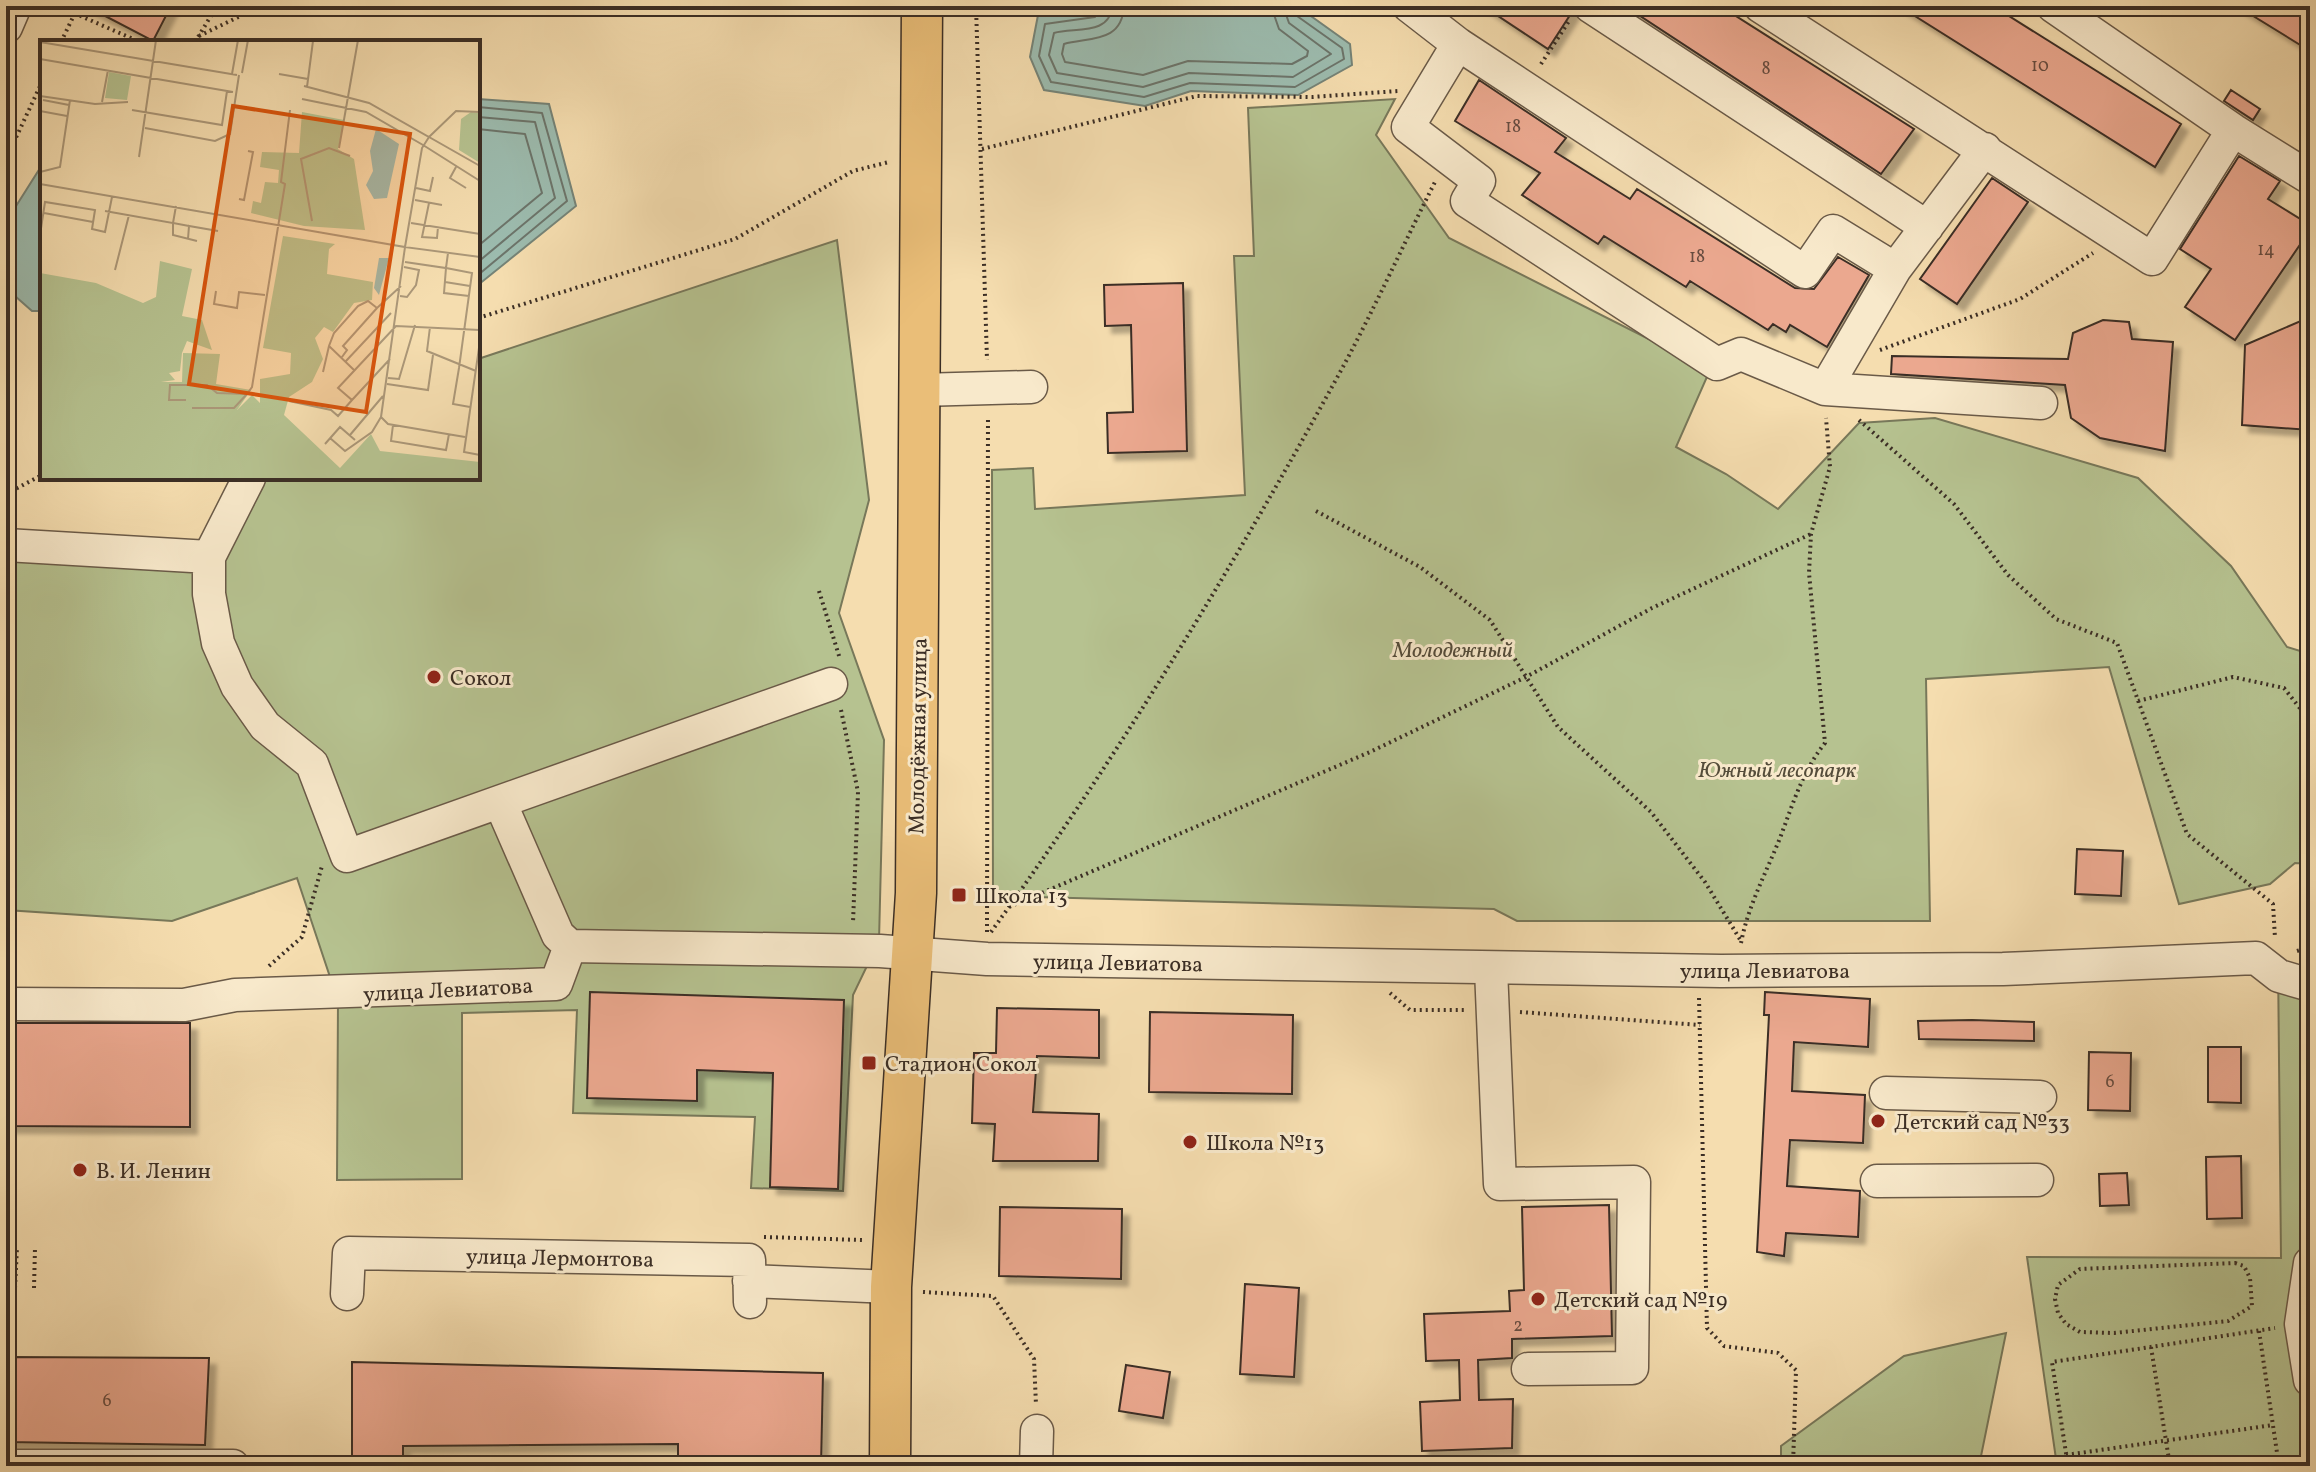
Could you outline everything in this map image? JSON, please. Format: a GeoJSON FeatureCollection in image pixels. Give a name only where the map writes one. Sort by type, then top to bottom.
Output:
{"type":"FeatureCollection","features":[{"type":"Feature","properties":{"kind":"main road","name":"Молодёжная улица"},"geometry":{"type":"LineString","coordinates":[[890,1466],[902,1289],[913,954],[922,6]]}},
{"type":"Feature","properties":{"kind":"street"},"geometry":{"type":"LineString","coordinates":[[6,27],[15,6]]}},
{"type":"Feature","properties":{"kind":"street"},"geometry":{"type":"LineString","coordinates":[[1409,6],[1458,44],[1805,272],[1833,231],[1895,269]]}},
{"type":"Feature","properties":{"kind":"street"},"geometry":{"type":"LineString","coordinates":[[1760,6],[2152,259],[2233,130]]}},
{"type":"Feature","properties":{"kind":"street"},"geometry":{"type":"LineString","coordinates":[[2053,6],[2233,130],[2310,178]]}},
{"type":"Feature","properties":{"kind":"street"},"geometry":{"type":"LineString","coordinates":[[1580,12],[1927,227]]}},
{"type":"Feature","properties":{"kind":"street"},"geometry":{"type":"LineString","coordinates":[[1458,44],[1408,127],[1479,181],[1467,201],[1717,364],[1741,354],[1825,389],[2041,403]]}},
{"type":"Feature","properties":{"kind":"street"},"geometry":{"type":"LineString","coordinates":[[1825,389],[1895,269],[1985,149]]}},
{"type":"Feature","properties":{"kind":"street"},"geometry":{"type":"LineString","coordinates":[[920,390],[1031,387]]}},
{"type":"Feature","properties":{"kind":"street"},"geometry":{"type":"LineString","coordinates":[[248,480],[209,557],[209,594],[218,643],[237,686],[265,726],[312,764],[347,856],[831,684]]}},
{"type":"Feature","properties":{"kind":"street"},"geometry":{"type":"LineString","coordinates":[[6,545],[209,557]]}},
{"type":"Feature","properties":{"kind":"street"},"geometry":{"type":"LineString","coordinates":[[500,802],[558,935],[570,946]]}},
{"type":"Feature","properties":{"kind":"street","name":"улица Левиатова"},"geometry":{"type":"LineString","coordinates":[[6,1004],[184,1005],[235,995],[556,984],[570,946],[852,950],[987,959],[1698,971],[1741,956],[2003,969],[2266,952]]}},
{"type":"Feature","properties":{"kind":"street"},"geometry":{"type":"LineString","coordinates":[[2266,952],[2279,976],[2310,985]]}},
{"type":"Feature","properties":{"kind":"street"},"geometry":{"type":"LineString","coordinates":[[1491,969],[1500,1184],[1634,1182],[1632,1368],[1528,1369]]}},
{"type":"Feature","properties":{"kind":"street"},"geometry":{"type":"LineString","coordinates":[[1886,1093],[2040,1097]]}},
{"type":"Feature","properties":{"kind":"street"},"geometry":{"type":"LineString","coordinates":[[1877,1181],[2037,1180]]}},
{"type":"Feature","properties":{"kind":"street","name":"улица Лермонтова"},"geometry":{"type":"LineString","coordinates":[[347,1294],[349,1253],[902,1289]]}},
{"type":"Feature","properties":{"kind":"street"},"geometry":{"type":"LineString","coordinates":[[2310,1263],[2301,1324],[2310,1380]]}},
{"type":"Feature","properties":{"kind":"street"},"geometry":{"type":"LineString","coordinates":[[1036,1466],[1037,1431]]}},
{"type":"Feature","properties":{"kind":"street"},"geometry":{"type":"LineString","coordinates":[[6,1466],[233,1466]]}},
{"type":"Feature","properties":{"kind":"path"},"geometry":{"type":"LineString","coordinates":[[58,6],[136,40]]}},
{"type":"Feature","properties":{"kind":"path"},"geometry":{"type":"LineString","coordinates":[[196,40],[217,6]]}},
{"type":"Feature","properties":{"kind":"path"},"geometry":{"type":"LineString","coordinates":[[199,36],[261,6]]}},
{"type":"Feature","properties":{"kind":"path"},"geometry":{"type":"LineString","coordinates":[[976,6],[988,388],[987,937]]}},
{"type":"Feature","properties":{"kind":"path"},"geometry":{"type":"LineString","coordinates":[[1526,88],[1580,12]]}},
{"type":"Feature","properties":{"kind":"path"},"geometry":{"type":"LineString","coordinates":[[62,40],[75,13]]}},
{"type":"Feature","properties":{"kind":"path"},"geometry":{"type":"LineString","coordinates":[[6,159],[40,86]]}},
{"type":"Feature","properties":{"kind":"path"},"geometry":{"type":"LineString","coordinates":[[981,149],[1197,96],[1312,97],[1432,87]]}},
{"type":"Feature","properties":{"kind":"path"},"geometry":{"type":"LineString","coordinates":[[979,941],[987,937],[1063,832],[1213,593],[1339,374],[1448,156]]}},
{"type":"Feature","properties":{"kind":"path"},"geometry":{"type":"LineString","coordinates":[[480,317],[735,239],[853,171],[891,161]]}},
{"type":"Feature","properties":{"kind":"path"},"geometry":{"type":"LineString","coordinates":[[1871,353],[2020,299],[2118,237]]}},
{"type":"Feature","properties":{"kind":"path"},"geometry":{"type":"LineString","coordinates":[[1741,956],[1748,913],[1794,797],[1810,762],[1825,743],[1809,573],[1811,534],[1830,467],[1825,389]]}},
{"type":"Feature","properties":{"kind":"path"},"geometry":{"type":"LineString","coordinates":[[1825,389],[1954,504],[2008,575],[2056,619],[2117,643],[2187,834],[2273,904],[2266,952]]}},
{"type":"Feature","properties":{"kind":"path"},"geometry":{"type":"LineString","coordinates":[[6,494],[40,476]]}},
{"type":"Feature","properties":{"kind":"path"},"geometry":{"type":"LineString","coordinates":[[1316,511],[1420,567],[1490,620],[1558,727],[1651,812],[1705,882],[1741,956]]}},
{"type":"Feature","properties":{"kind":"path"},"geometry":{"type":"LineString","coordinates":[[1008,908],[1370,752],[1526,677],[1652,608],[1811,534]]}},
{"type":"Feature","properties":{"kind":"path"},"geometry":{"type":"LineString","coordinates":[[819,591],[847,678],[831,684],[844,720],[858,792],[852,950]]}},
{"type":"Feature","properties":{"kind":"path"},"geometry":{"type":"LineString","coordinates":[[2138,701],[2233,677],[2284,688],[2310,721]]}},
{"type":"Feature","properties":{"kind":"path"},"geometry":{"type":"LineString","coordinates":[[235,995],[302,937],[320,867],[347,856]]}},
{"type":"Feature","properties":{"kind":"path"},"geometry":{"type":"LineString","coordinates":[[1698,971],[1707,1328],[1724,1346],[1778,1353],[1796,1370],[1793,1466]]}},
{"type":"Feature","properties":{"kind":"path"},"geometry":{"type":"LineString","coordinates":[[1389,992],[1410,1010],[1494,1010],[1700,1025]]}},
{"type":"Feature","properties":{"kind":"path"},"geometry":{"type":"LineString","coordinates":[[749,1281],[759,1237],[862,1241]]}},
{"type":"Feature","properties":{"kind":"path"},"geometry":{"type":"LineString","coordinates":[[15,1288],[17,1247]]}},
{"type":"Feature","properties":{"kind":"path"},"geometry":{"type":"LineString","coordinates":[[34,1288],[35,1248]]}},
{"type":"Feature","properties":{"kind":"path"},"geometry":{"type":"LineString","coordinates":[[2219,1263],[2244,1266],[2252,1293],[2252,1306],[2228,1321],[2114,1333],[2080,1332],[2066,1324],[2058,1313],[2055,1299],[2058,1285],[2080,1269],[2219,1263]]}},
{"type":"Feature","properties":{"kind":"path"},"geometry":{"type":"LineString","coordinates":[[902,1289],[993,1296],[1034,1359],[1037,1431]]}},
{"type":"Feature","properties":{"kind":"path"},"geometry":{"type":"LineString","coordinates":[[2068,1466],[2052,1362],[2301,1324]]}},
{"type":"Feature","properties":{"kind":"path"},"geometry":{"type":"LineString","coordinates":[[2259,1331],[2279,1466]]}},
{"type":"Feature","properties":{"kind":"path"},"geometry":{"type":"LineString","coordinates":[[2151,1347],[2170,1466]]}},
{"type":"Feature","properties":{"kind":"path"},"geometry":{"type":"LineString","coordinates":[[2066,1455],[2273,1425]]}},
{"type":"Feature","properties":{"kind":"green space","name":"Молодежный"},"geometry":{"type":"Polygon","coordinates":[[[1395,99],[1376,135],[1449,238],[1710,370],[1676,447],[1726,474],[1778,509],[1859,423],[1935,418],[2138,478],[2231,566],[2287,647],[2310,654],[2310,864],[2295,863],[2270,884],[2179,904],[2109,667],[1926,679],[1930,921],[1517,921],[1494,909],[993,896],[992,470],[1033,468],[1035,509],[1245,495],[1234,256],[1254,256],[1248,108],[1395,99]]]}},
{"type":"Feature","properties":{"kind":"green space","name":"Сокол"},"geometry":{"type":"Polygon","coordinates":[[[837,240],[869,500],[839,613],[884,740],[879,941],[853,995],[843,1191],[751,1188],[755,1117],[573,1113],[577,1010],[462,1013],[462,1179],[337,1180],[338,1001],[297,878],[172,921],[6,910],[6,556],[219,568],[254,480],[480,480],[480,358],[837,240]]]}},
{"type":"Feature","properties":{"kind":"green space"},"geometry":{"type":"Polygon","coordinates":[[[2278,960],[2310,975],[2310,1466],[2057,1466],[2027,1257],[2281,1258],[2278,960]]]}},
{"type":"Feature","properties":{"kind":"green space"},"geometry":{"type":"Polygon","coordinates":[[[2006,1333],[1979,1466],[1781,1466],[1781,1446],[1904,1356],[2006,1333]]]}},
{"type":"Feature","properties":{"kind":"water"},"geometry":{"type":"Polygon","coordinates":[[[1134,6],[1301,9],[1350,44],[1352,65],[1298,95],[1191,91],[1145,106],[1044,90],[1030,57],[1038,15],[1134,6]]]}},
{"type":"Feature","properties":{"kind":"water"},"geometry":{"type":"Polygon","coordinates":[[[480,99],[549,104],[576,206],[480,283],[480,99]]]}},
{"type":"Feature","properties":{"kind":"water"},"geometry":{"type":"Polygon","coordinates":[[[40,168],[40,311],[32,311],[6,288],[11,214],[40,168]]]}},
{"type":"Feature","properties":{"kind":"building"},"geometry":{"type":"Polygon","coordinates":[[[86,6],[171,6],[151,40],[86,6]]]}},
{"type":"Feature","properties":{"kind":"building"},"geometry":{"type":"Polygon","coordinates":[[[1483,6],[1571,6],[1572,12],[1548,49],[1483,6]]]}},
{"type":"Feature","properties":{"kind":"building"},"geometry":{"type":"Polygon","coordinates":[[[1625,6],[1720,6],[1914,129],[1881,174],[1625,6]]]}},
{"type":"Feature","properties":{"kind":"building"},"geometry":{"type":"Polygon","coordinates":[[[1899,6],[1993,6],[2181,124],[2155,167],[1899,6]]]}},
{"type":"Feature","properties":{"kind":"building"},"geometry":{"type":"Polygon","coordinates":[[[2237,6],[2310,6],[2310,51],[2237,6]]]}},
{"type":"Feature","properties":{"kind":"building"},"geometry":{"type":"Polygon","coordinates":[[[1479,80],[1566,138],[1555,152],[1630,199],[1637,189],[1795,288],[1814,289],[1838,257],[1869,275],[1827,347],[1790,325],[1786,332],[1773,324],[1768,330],[1690,281],[1686,287],[1604,236],[1598,244],[1522,195],[1540,173],[1455,121],[1479,80]]]}},
{"type":"Feature","properties":{"kind":"building"},"geometry":{"type":"Polygon","coordinates":[[[2231,90],[2260,109],[2253,120],[2224,101],[2231,90]]]}},
{"type":"Feature","properties":{"kind":"building"},"geometry":{"type":"Polygon","coordinates":[[[2239,156],[2280,181],[2268,199],[2310,225],[2310,230],[2235,340],[2185,307],[2211,269],[2180,249],[2239,156]]]}},
{"type":"Feature","properties":{"kind":"building"},"geometry":{"type":"Polygon","coordinates":[[[1992,178],[2028,202],[1957,304],[1920,279],[1992,178]]]}},
{"type":"Feature","properties":{"kind":"building"},"geometry":{"type":"Polygon","coordinates":[[[1183,283],[1187,451],[1108,453],[1107,413],[1133,412],[1131,325],[1105,326],[1104,285],[1183,283]]]}},
{"type":"Feature","properties":{"kind":"building"},"geometry":{"type":"Polygon","coordinates":[[[2310,317],[2310,430],[2242,425],[2245,345],[2310,317]]]}},
{"type":"Feature","properties":{"kind":"building"},"geometry":{"type":"Polygon","coordinates":[[[2103,320],[2129,322],[2132,339],[2173,342],[2165,451],[2100,438],[2071,418],[2065,385],[1891,374],[1892,356],[2068,359],[2073,333],[2103,320]]]}},
{"type":"Feature","properties":{"kind":"building"},"geometry":{"type":"Polygon","coordinates":[[[2077,849],[2123,851],[2121,896],[2075,894],[2077,849]]]}},
{"type":"Feature","properties":{"kind":"building"},"geometry":{"type":"Polygon","coordinates":[[[590,992],[844,1000],[838,1189],[770,1187],[773,1073],[697,1070],[697,1101],[587,1098],[590,992]]]}},
{"type":"Feature","properties":{"kind":"building"},"geometry":{"type":"Polygon","coordinates":[[[1765,992],[1870,999],[1868,1047],[1794,1042],[1792,1091],[1865,1095],[1863,1143],[1790,1140],[1787,1186],[1860,1191],[1858,1237],[1786,1233],[1784,1256],[1757,1252],[1769,1015],[1764,1015],[1765,992]]]}},
{"type":"Feature","properties":{"kind":"building"},"geometry":{"type":"Polygon","coordinates":[[[997,1008],[1099,1010],[1099,1058],[1037,1056],[1033,1112],[1099,1114],[1098,1161],[993,1161],[995,1124],[972,1123],[974,1053],[996,1053],[997,1008]]]}},
{"type":"Feature","properties":{"kind":"building"},"geometry":{"type":"Polygon","coordinates":[[[1150,1012],[1293,1015],[1292,1094],[1149,1092],[1150,1012]]]}},
{"type":"Feature","properties":{"kind":"building"},"geometry":{"type":"Polygon","coordinates":[[[1918,1021],[2034,1022],[2034,1041],[1919,1039],[1918,1021]]]}},
{"type":"Feature","properties":{"kind":"building"},"geometry":{"type":"Polygon","coordinates":[[[6,1023],[190,1023],[190,1127],[6,1126],[6,1023]]]}},
{"type":"Feature","properties":{"kind":"building"},"geometry":{"type":"Polygon","coordinates":[[[2208,1047],[2241,1047],[2241,1103],[2208,1102],[2208,1047]]]}},
{"type":"Feature","properties":{"kind":"building"},"geometry":{"type":"Polygon","coordinates":[[[2089,1052],[2131,1053],[2130,1111],[2088,1110],[2089,1052]]]}},
{"type":"Feature","properties":{"kind":"building"},"geometry":{"type":"Polygon","coordinates":[[[2241,1156],[2242,1218],[2207,1219],[2206,1157],[2241,1156]]]}},
{"type":"Feature","properties":{"kind":"building"},"geometry":{"type":"Polygon","coordinates":[[[2127,1173],[2129,1205],[2100,1206],[2099,1174],[2127,1173]]]}},
{"type":"Feature","properties":{"kind":"building"},"geometry":{"type":"Polygon","coordinates":[[[1609,1205],[1612,1336],[1512,1339],[1512,1358],[1478,1360],[1479,1400],[1513,1399],[1512,1448],[1422,1451],[1420,1402],[1460,1400],[1459,1360],[1426,1361],[1424,1314],[1510,1311],[1509,1291],[1524,1290],[1522,1207],[1609,1205]]]}},
{"type":"Feature","properties":{"kind":"building"},"geometry":{"type":"Polygon","coordinates":[[[1000,1207],[1122,1209],[1121,1279],[999,1276],[1000,1207]]]}},
{"type":"Feature","properties":{"kind":"building"},"geometry":{"type":"Polygon","coordinates":[[[1245,1284],[1299,1288],[1294,1377],[1240,1374],[1245,1284]]]}},
{"type":"Feature","properties":{"kind":"building"},"geometry":{"type":"Polygon","coordinates":[[[6,1357],[209,1358],[205,1445],[6,1442],[6,1357]]]}},
{"type":"Feature","properties":{"kind":"building"},"geometry":{"type":"Polygon","coordinates":[[[352,1362],[823,1373],[821,1466],[678,1466],[678,1444],[403,1446],[403,1466],[352,1466],[352,1362]]]}},
{"type":"Feature","properties":{"kind":"building"},"geometry":{"type":"Polygon","coordinates":[[[1126,1365],[1170,1372],[1163,1418],[1119,1411],[1126,1365]]]}},
{"type":"Feature","properties":{"kind":"place","name":"Сокол"},"geometry":{"type":"Point","coordinates":[434,677]}},
{"type":"Feature","properties":{"kind":"place","name":"Школа 13"},"geometry":{"type":"Point","coordinates":[959,895]}},
{"type":"Feature","properties":{"kind":"place","name":"Стадион Сокол"},"geometry":{"type":"Point","coordinates":[869,1063]}},
{"type":"Feature","properties":{"kind":"place","name":"Детский сад №33"},"geometry":{"type":"Point","coordinates":[1878,1121]}},
{"type":"Feature","properties":{"kind":"place","name":"Школа №13"},"geometry":{"type":"Point","coordinates":[1190,1142]}},
{"type":"Feature","properties":{"kind":"place","name":"В. И. Ленин"},"geometry":{"type":"Point","coordinates":[80,1170]}},
{"type":"Feature","properties":{"kind":"place","name":"Детский сад №19"},"geometry":{"type":"Point","coordinates":[1538,1299]}},
{"type":"Feature","properties":{"kind":"park label","name":"Южный лесопарк"},"geometry":{"type":"Point","coordinates":[1777,769]}}]}
